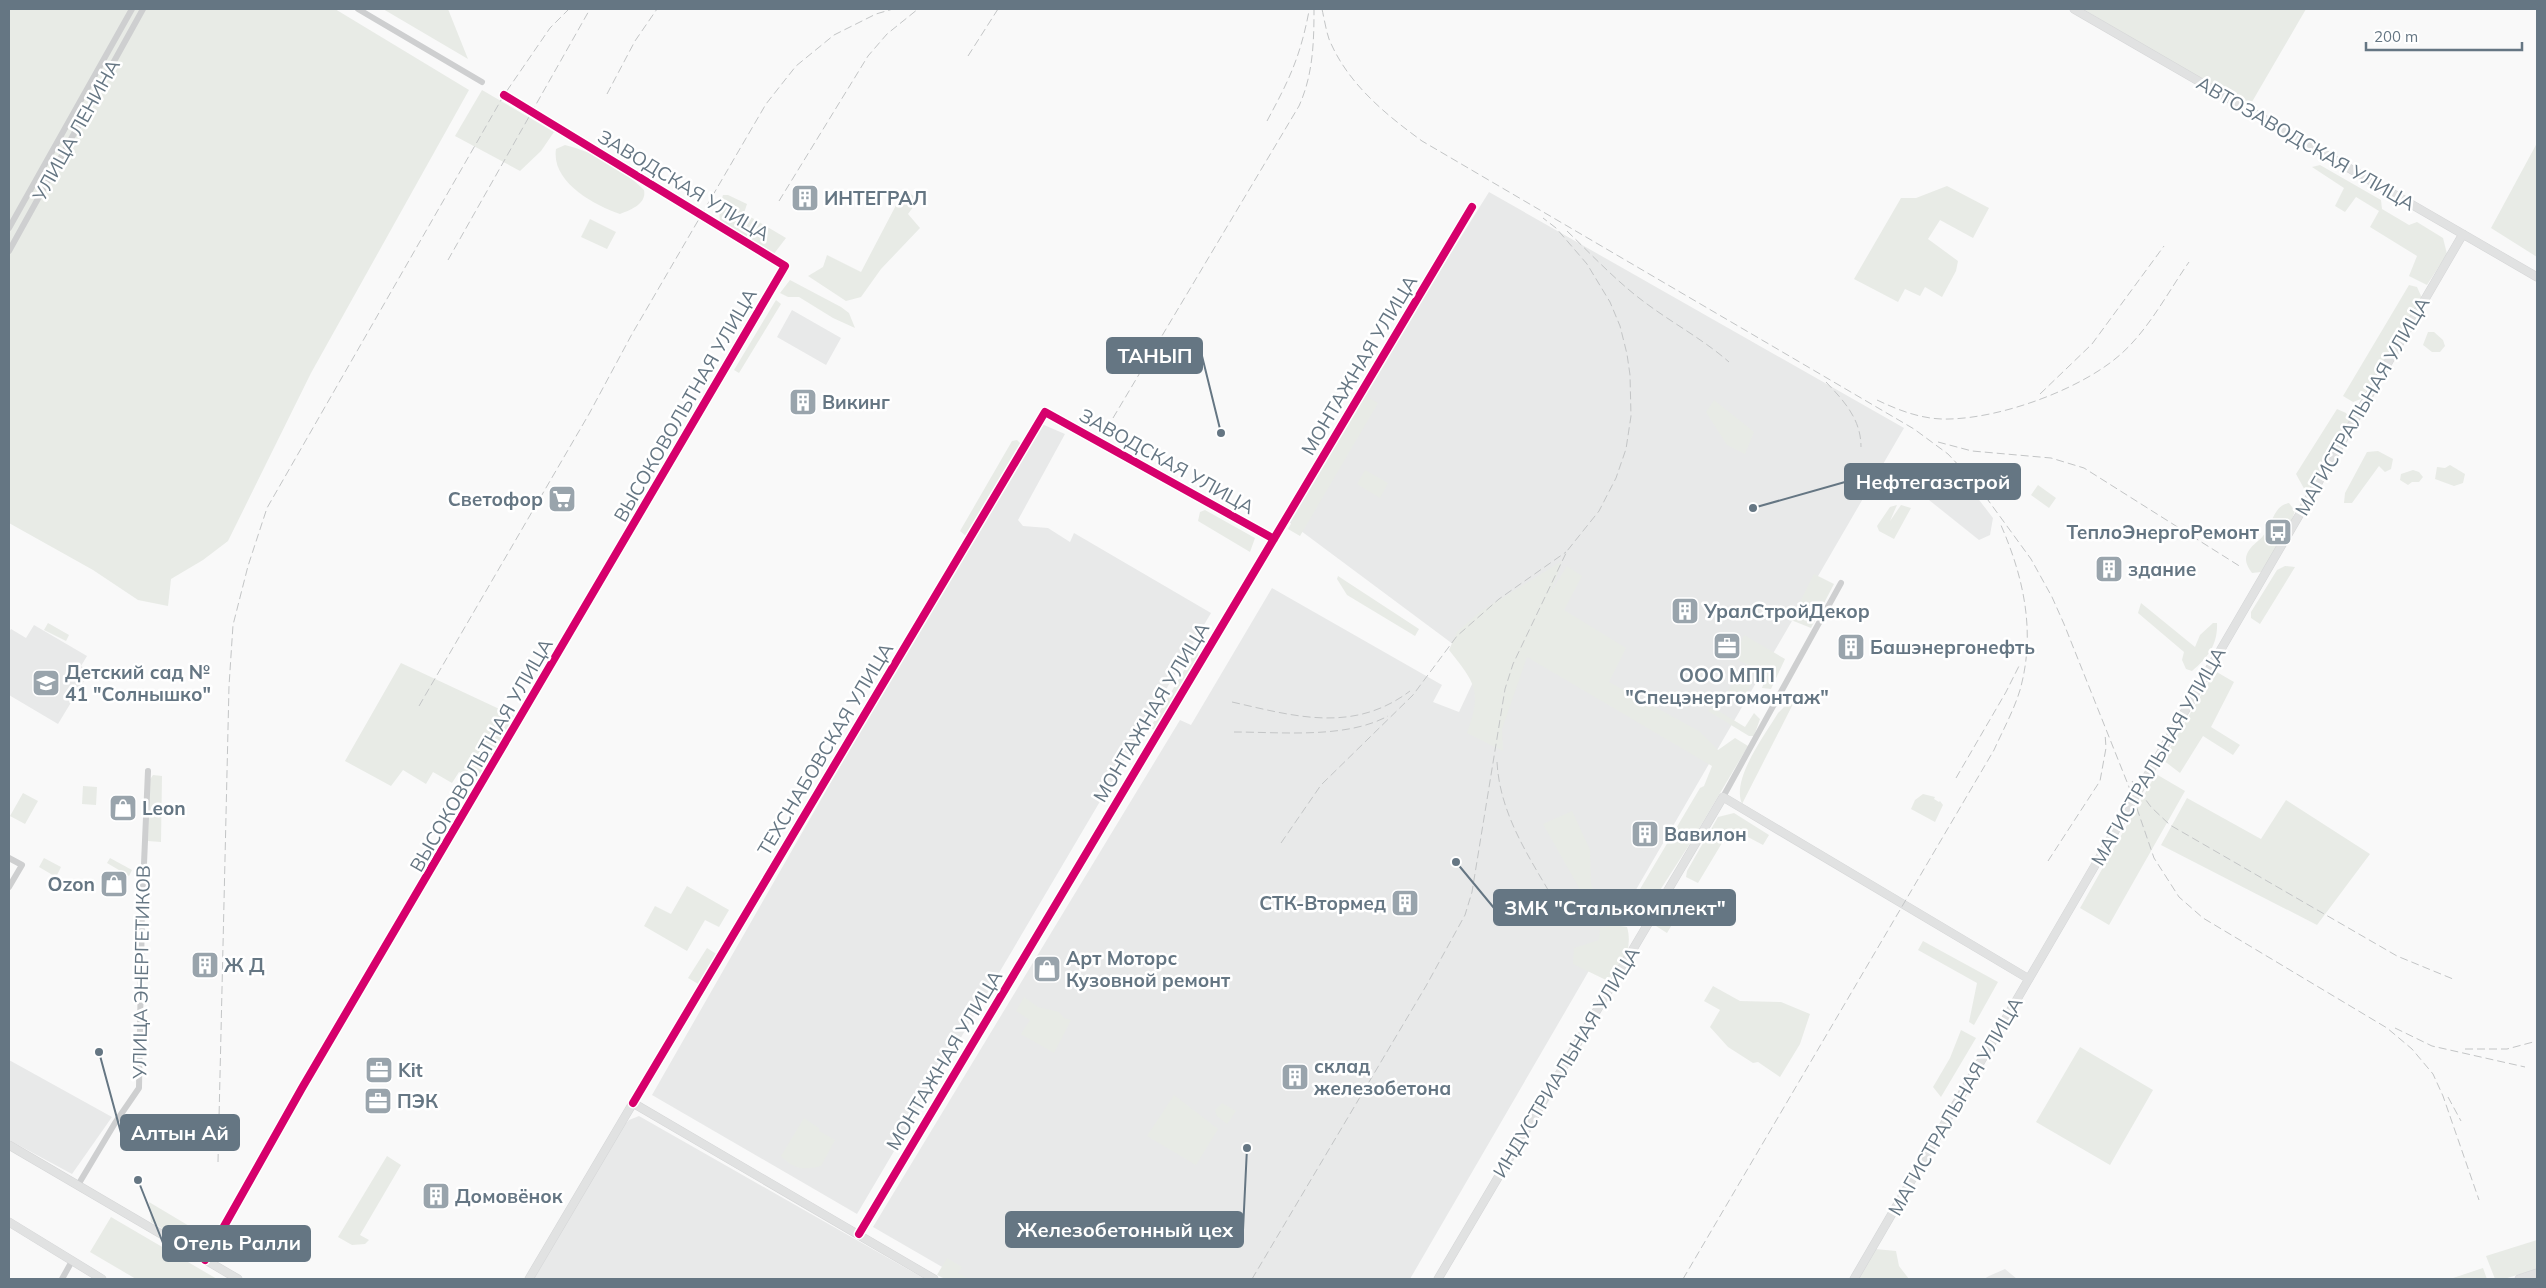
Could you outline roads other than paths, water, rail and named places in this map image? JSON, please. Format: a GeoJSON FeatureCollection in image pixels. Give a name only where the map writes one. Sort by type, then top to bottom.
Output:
{"type":"FeatureCollection","features":[{"type":"Feature","properties":{"kind":"main road","name":"АВТОЗАВОДСКАЯ УЛИЦА"},"geometry":{"type":"LineString","coordinates":[[2074,9],[2537,277]]}},
{"type":"Feature","properties":{"kind":"main road","name":"МАГИСТРАЛЬНАЯ УЛИЦА"},"geometry":{"type":"LineString","coordinates":[[1854,1279],[2463,234]]}},
{"type":"Feature","properties":{"kind":"main road"},"geometry":{"type":"LineString","coordinates":[[1723,797],[2029,979]]}},
{"type":"Feature","properties":{"kind":"main road","name":"ИНДУСТРИАЛЬНАЯ УЛИЦА"},"geometry":{"type":"LineString","coordinates":[[1438,1279],[1723,797]]}},
{"type":"Feature","properties":{"kind":"main road"},"geometry":{"type":"LineString","coordinates":[[633,1103],[934,1279]]}},
{"type":"Feature","properties":{"kind":"main road","name":"ТЕХСНАБОВСКАЯ УЛИЦА"},"geometry":{"type":"LineString","coordinates":[[530,1279],[633,1103]]}},
{"type":"Feature","properties":{"kind":"main road"},"geometry":{"type":"LineString","coordinates":[[9,1145],[238,1279]]}},
{"type":"Feature","properties":{"kind":"main road"},"geometry":{"type":"LineString","coordinates":[[9,1222],[102,1279]]}},
{"type":"Feature","properties":{"kind":"main road"},"geometry":{"type":"LineString","coordinates":[[2519,1279],[2537,1273]]}},
{"type":"Feature","properties":{"kind":"street","name":"УЛИЦА ЛЕНИНА"},"geometry":{"type":"LineString","coordinates":[[9,228],[132,9]]}},
{"type":"Feature","properties":{"kind":"street","name":"УЛИЦА ЛЕНИНА"},"geometry":{"type":"LineString","coordinates":[[9,251],[143,9]]}},
{"type":"Feature","properties":{"kind":"street"},"geometry":{"type":"LineString","coordinates":[[358,9],[482,82]]}},
{"type":"Feature","properties":{"kind":"street","name":"ЗАВОДСКАЯ УЛИЦА"},"geometry":{"type":"LineString","coordinates":[[504,95],[785,266]]}},
{"type":"Feature","properties":{"kind":"street","name":"МОНТАЖНАЯ УЛИЦА"},"geometry":{"type":"LineString","coordinates":[[859,1234],[1472,207]]}},
{"type":"Feature","properties":{"kind":"street","name":"ВЫСОКОВОЛЬТНАЯ УЛИЦА"},"geometry":{"type":"LineString","coordinates":[[206,1260],[302,1088],[785,266]]}},
{"type":"Feature","properties":{"kind":"street","name":"ЗАВОДСКАЯ УЛИЦА"},"geometry":{"type":"LineString","coordinates":[[1045,412],[1274,539]]}},
{"type":"Feature","properties":{"kind":"street","name":"ТЕХСНАБОВСКАЯ УЛИЦА"},"geometry":{"type":"LineString","coordinates":[[633,1103],[1045,412]]}},
{"type":"Feature","properties":{"kind":"street","name":"ИНДУСТРИАЛЬНАЯ УЛИЦА"},"geometry":{"type":"LineString","coordinates":[[1723,797],[1841,583]]}},
{"type":"Feature","properties":{"kind":"street","name":"УЛИЦА ЭНЕРГЕТИКОВ"},"geometry":{"type":"LineString","coordinates":[[78,1185],[115,1123],[139,1088],[142,910],[148,771]]}},
{"type":"Feature","properties":{"kind":"street"},"geometry":{"type":"LineString","coordinates":[[9,858],[22,865],[9,887]]}},
{"type":"Feature","properties":{"kind":"street"},"geometry":{"type":"LineString","coordinates":[[62,1279],[72,1261]]}},
{"type":"Feature","properties":{"kind":"railway"},"geometry":{"type":"LineString","coordinates":[[218,1162],[229,686],[233,625],[248,566],[267,508],[504,95],[550,28],[569,9]]}},
{"type":"Feature","properties":{"kind":"railway"},"geometry":{"type":"LineString","coordinates":[[448,260],[590,9]]}},
{"type":"Feature","properties":{"kind":"railway"},"geometry":{"type":"LineString","coordinates":[[607,94],[635,41],[657,9]]}},
{"type":"Feature","properties":{"kind":"railway"},"geometry":{"type":"LineString","coordinates":[[419,706],[766,104],[796,66],[834,35],[876,14],[893,9]]}},
{"type":"Feature","properties":{"kind":"railway"},"geometry":{"type":"LineString","coordinates":[[779,201],[868,56],[887,34],[918,9]]}},
{"type":"Feature","properties":{"kind":"railway"},"geometry":{"type":"LineString","coordinates":[[968,56],[998,9]]}},
{"type":"Feature","properties":{"kind":"railway"},"geometry":{"type":"LineString","coordinates":[[1113,418],[1299,106],[1310,71],[1314,9]]}},
{"type":"Feature","properties":{"kind":"railway"},"geometry":{"type":"LineString","coordinates":[[1322,9],[1329,39],[1346,70],[1368,96],[1394,120],[1422,141],[1914,429],[1948,454],[1977,485],[2031,559],[2052,597],[2133,797],[2154,858],[2179,897],[2203,918],[2387,1028],[2412,1049],[2433,1074],[2443,1096],[2479,1200]]}},
{"type":"Feature","properties":{"kind":"railway"},"geometry":{"type":"LineString","coordinates":[[1267,121],[1293,68],[1302,42],[1309,11]]}},
{"type":"Feature","properties":{"kind":"railway"},"geometry":{"type":"LineString","coordinates":[[1252,1279],[1426,986],[1465,915],[1472,892],[1505,689],[1513,664],[1567,551],[1599,511],[1616,478],[1626,449],[1631,416],[1630,375],[1620,326],[1610,302],[1587,264],[1556,228],[1543,218]]}},
{"type":"Feature","properties":{"kind":"railway"},"geometry":{"type":"LineString","coordinates":[[1567,231],[1636,296],[1729,362]]}},
{"type":"Feature","properties":{"kind":"railway"},"geometry":{"type":"LineString","coordinates":[[2040,394],[2092,344],[2164,246]]}},
{"type":"Feature","properties":{"kind":"railway"},"geometry":{"type":"LineString","coordinates":[[1877,400],[1912,414],[1930,418],[1949,419],[1993,413],[2063,390],[2105,367],[2131,344],[2149,322],[2189,262]]}},
{"type":"Feature","properties":{"kind":"railway"},"geometry":{"type":"LineString","coordinates":[[1826,382],[1839,396],[1855,419],[1861,447]]}},
{"type":"Feature","properties":{"kind":"railway"},"geometry":{"type":"LineString","coordinates":[[1938,442],[1972,451],[2051,458],[2084,468],[2241,567]]}},
{"type":"Feature","properties":{"kind":"railway"},"geometry":{"type":"LineString","coordinates":[[1683,1279],[1994,750],[2015,705],[2025,669],[2027,626],[2025,605],[2016,564],[2000,523]]}},
{"type":"Feature","properties":{"kind":"railway"},"geometry":{"type":"LineString","coordinates":[[1281,843],[1321,785],[1413,695],[1457,636],[1499,599],[1566,552]]}},
{"type":"Feature","properties":{"kind":"railway"},"geometry":{"type":"LineString","coordinates":[[1956,778],[2020,664]]}},
{"type":"Feature","properties":{"kind":"railway"},"geometry":{"type":"LineString","coordinates":[[1232,702],[1301,716],[1345,717],[1367,713],[1389,704],[1410,691]]}},
{"type":"Feature","properties":{"kind":"railway"},"geometry":{"type":"LineString","coordinates":[[1234,732],[1313,733],[1333,731],[1353,728],[1388,716]]}},
{"type":"Feature","properties":{"kind":"railway"},"geometry":{"type":"LineString","coordinates":[[2048,861],[2100,781],[2106,748],[2105,733]]}},
{"type":"Feature","properties":{"kind":"railway"},"geometry":{"type":"LineString","coordinates":[[1497,762],[1499,782],[1511,820],[1528,855],[1558,907]]}},
{"type":"Feature","properties":{"kind":"railway"},"geometry":{"type":"LineString","coordinates":[[2132,781],[2151,807],[2170,825],[2397,956],[2453,979]]}},
{"type":"Feature","properties":{"kind":"railway"},"geometry":{"type":"LineString","coordinates":[[2395,1028],[2432,1046],[2525,1067]]}},
{"type":"Feature","properties":{"kind":"railway"},"geometry":{"type":"LineString","coordinates":[[2465,1049],[2507,1049],[2537,1041]]}},
{"type":"Feature","properties":{"kind":"railway"},"geometry":{"type":"LineString","coordinates":[[2448,1097],[2461,1121]]}},
{"type":"Feature","properties":{"kind":"place","name":"ИНТЕГРАЛ"},"geometry":{"type":"Point","coordinates":[805,198]}},
{"type":"Feature","properties":{"kind":"place","name":"Викинг"},"geometry":{"type":"Point","coordinates":[803,402]}},
{"type":"Feature","properties":{"kind":"place","name":"ТАНЫП"},"geometry":{"type":"Point","coordinates":[1221,433]}},
{"type":"Feature","properties":{"kind":"place","name":"Светофор"},"geometry":{"type":"Point","coordinates":[562,499]}},
{"type":"Feature","properties":{"kind":"place","name":"Нефтегазстрой"},"geometry":{"type":"Point","coordinates":[1753,508]}},
{"type":"Feature","properties":{"kind":"place","name":"ТеплоЭнергоРемонт"},"geometry":{"type":"Point","coordinates":[2278,532]}},
{"type":"Feature","properties":{"kind":"place","name":"здание"},"geometry":{"type":"Point","coordinates":[2109,569]}},
{"type":"Feature","properties":{"kind":"place","name":"УралСтройДекор"},"geometry":{"type":"Point","coordinates":[1685,611]}},
{"type":"Feature","properties":{"kind":"place","name":"ООО МПП \"Спецэнергомонтаж\""},"geometry":{"type":"Point","coordinates":[1727,646]}},
{"type":"Feature","properties":{"kind":"place","name":"Башэнергонефть"},"geometry":{"type":"Point","coordinates":[1851,647]}},
{"type":"Feature","properties":{"kind":"place","name":"Детский сад № 41 \"Солнышко\""},"geometry":{"type":"Point","coordinates":[46,683]}},
{"type":"Feature","properties":{"kind":"place","name":"Leon"},"geometry":{"type":"Point","coordinates":[123,808]}},
{"type":"Feature","properties":{"kind":"place","name":"Вавилон"},"geometry":{"type":"Point","coordinates":[1645,834]}},
{"type":"Feature","properties":{"kind":"place","name":"ЗМК \"Сталькомплект\""},"geometry":{"type":"Point","coordinates":[1456,862]}},
{"type":"Feature","properties":{"kind":"place","name":"Ozon"},"geometry":{"type":"Point","coordinates":[114,884]}},
{"type":"Feature","properties":{"kind":"place","name":"СТК-Втормед"},"geometry":{"type":"Point","coordinates":[1405,903]}},
{"type":"Feature","properties":{"kind":"place","name":"Ж Д"},"geometry":{"type":"Point","coordinates":[205,965]}},
{"type":"Feature","properties":{"kind":"place","name":"Арт Моторс Кузовной ремонт"},"geometry":{"type":"Point","coordinates":[1047,969]}},
{"type":"Feature","properties":{"kind":"place","name":"Алтын Ай"},"geometry":{"type":"Point","coordinates":[99,1052]}},
{"type":"Feature","properties":{"kind":"place","name":"Kit"},"geometry":{"type":"Point","coordinates":[379,1070]}},
{"type":"Feature","properties":{"kind":"place","name":"склад железобетона"},"geometry":{"type":"Point","coordinates":[1295,1077]}},
{"type":"Feature","properties":{"kind":"place","name":"ПЭК"},"geometry":{"type":"Point","coordinates":[378,1101]}},
{"type":"Feature","properties":{"kind":"place","name":"Железобетонный цех"},"geometry":{"type":"Point","coordinates":[1247,1148]}},
{"type":"Feature","properties":{"kind":"place","name":"Отель Ралли"},"geometry":{"type":"Point","coordinates":[138,1180]}},
{"type":"Feature","properties":{"kind":"place","name":"Домовёнок"},"geometry":{"type":"Point","coordinates":[436,1196]}}]}
